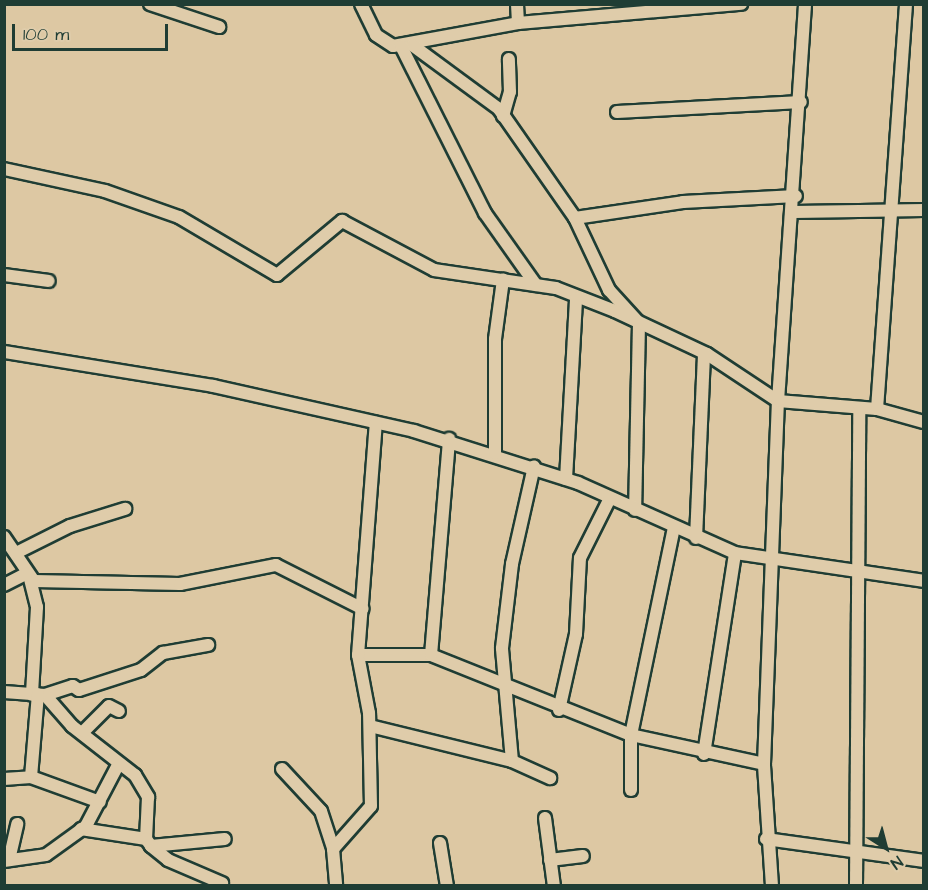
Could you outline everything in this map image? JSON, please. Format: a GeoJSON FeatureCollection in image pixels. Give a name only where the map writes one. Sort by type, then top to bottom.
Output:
{"type":"FeatureCollection","features":[{"type":"Feature","properties":{"kind":"street"},"geometry":{"type":"LineString","coordinates":[[150,4],[219,27]]}},
{"type":"Feature","properties":{"kind":"street"},"geometry":{"type":"LineString","coordinates":[[361,4],[376,35],[406,45],[503,116],[575,218],[609,291],[639,323],[635,510]]}},
{"type":"Feature","properties":{"kind":"street"},"geometry":{"type":"LineString","coordinates":[[517,4],[518,23]]}},
{"type":"Feature","properties":{"kind":"street"},"geometry":{"type":"LineString","coordinates":[[406,45],[518,23],[741,4]]}},
{"type":"Feature","properties":{"kind":"street"},"geometry":{"type":"LineString","coordinates":[[772,885],[766,839],[764,764],[778,401],[796,196],[806,4]]}},
{"type":"Feature","properties":{"kind":"street"},"geometry":{"type":"LineString","coordinates":[[877,409],[906,4]]}},
{"type":"Feature","properties":{"kind":"street"},"geometry":{"type":"LineString","coordinates":[[406,45],[486,213],[536,285]]}},
{"type":"Feature","properties":{"kind":"street"},"geometry":{"type":"LineString","coordinates":[[503,116],[510,92],[509,59]]}},
{"type":"Feature","properties":{"kind":"street"},"geometry":{"type":"LineString","coordinates":[[617,112],[801,102]]}},
{"type":"Feature","properties":{"kind":"street"},"geometry":{"type":"LineString","coordinates":[[4,169],[105,190],[178,217],[270,274],[277,275],[342,221],[411,262],[536,285],[639,323],[704,353],[778,401],[877,409],[924,422]]}},
{"type":"Feature","properties":{"kind":"street"},"geometry":{"type":"LineString","coordinates":[[575,218],[683,202],[796,196]]}},
{"type":"Feature","properties":{"kind":"street"},"geometry":{"type":"LineString","coordinates":[[794,212],[892,213],[924,210]]}},
{"type":"Feature","properties":{"kind":"street"},"geometry":{"type":"LineString","coordinates":[[4,275],[49,281]]}},
{"type":"Feature","properties":{"kind":"street"},"geometry":{"type":"LineString","coordinates":[[495,453],[495,339],[503,280]]}},
{"type":"Feature","properties":{"kind":"street"},"geometry":{"type":"LineString","coordinates":[[566,479],[576,298]]}},
{"type":"Feature","properties":{"kind":"street"},"geometry":{"type":"LineString","coordinates":[[4,352],[213,386],[449,440],[534,466],[735,554],[772,562],[924,581]]}},
{"type":"Feature","properties":{"kind":"street"},"geometry":{"type":"LineString","coordinates":[[696,538],[704,353]]}},
{"type":"Feature","properties":{"kind":"street"},"geometry":{"type":"LineString","coordinates":[[856,885],[859,409]]}},
{"type":"Feature","properties":{"kind":"street"},"geometry":{"type":"LineString","coordinates":[[333,849],[371,806],[370,726],[358,655],[376,423]]}},
{"type":"Feature","properties":{"kind":"street"},"geometry":{"type":"LineString","coordinates":[[431,655],[449,440]]}},
{"type":"Feature","properties":{"kind":"street"},"geometry":{"type":"LineString","coordinates":[[512,761],[502,648],[512,564],[534,466]]}},
{"type":"Feature","properties":{"kind":"street"},"geometry":{"type":"LineString","coordinates":[[559,710],[576,634],[580,558],[610,498]]}},
{"type":"Feature","properties":{"kind":"street"},"geometry":{"type":"LineString","coordinates":[[16,553],[79,523],[125,509]]}},
{"type":"Feature","properties":{"kind":"street"},"geometry":{"type":"LineString","coordinates":[[631,790],[631,735],[674,528]]}},
{"type":"Feature","properties":{"kind":"street"},"geometry":{"type":"LineString","coordinates":[[4,537],[16,553],[28,577],[37,607],[38,695],[31,777]]}},
{"type":"Feature","properties":{"kind":"street"},"geometry":{"type":"LineString","coordinates":[[704,754],[735,554]]}},
{"type":"Feature","properties":{"kind":"street"},"geometry":{"type":"LineString","coordinates":[[4,585],[28,577],[169,585],[276,565],[363,609]]}},
{"type":"Feature","properties":{"kind":"street"},"geometry":{"type":"LineString","coordinates":[[4,692],[38,695],[121,679],[163,654],[208,645]]}},
{"type":"Feature","properties":{"kind":"street"},"geometry":{"type":"LineString","coordinates":[[358,655],[431,655],[559,710],[631,735],[704,754],[764,764]]}},
{"type":"Feature","properties":{"kind":"street"},"geometry":{"type":"LineString","coordinates":[[38,695],[72,726],[84,731],[118,765],[135,775],[148,797],[148,843],[168,860],[222,883]]}},
{"type":"Feature","properties":{"kind":"street"},"geometry":{"type":"LineString","coordinates":[[84,731],[109,706],[119,711]]}},
{"type":"Feature","properties":{"kind":"street"},"geometry":{"type":"LineString","coordinates":[[370,726],[512,761],[550,778]]}},
{"type":"Feature","properties":{"kind":"street"},"geometry":{"type":"LineString","coordinates":[[17,824],[7,860],[46,855],[81,828],[100,802],[118,765]]}},
{"type":"Feature","properties":{"kind":"street"},"geometry":{"type":"LineString","coordinates":[[282,769],[321,811],[333,849],[336,885]]}},
{"type":"Feature","properties":{"kind":"street"},"geometry":{"type":"LineString","coordinates":[[4,779],[31,777],[100,802]]}},
{"type":"Feature","properties":{"kind":"street"},"geometry":{"type":"LineString","coordinates":[[545,818],[554,885]]}},
{"type":"Feature","properties":{"kind":"street"},"geometry":{"type":"LineString","coordinates":[[81,828],[148,843],[225,839]]}},
{"type":"Feature","properties":{"kind":"street"},"geometry":{"type":"LineString","coordinates":[[766,839],[924,861]]}},
{"type":"Feature","properties":{"kind":"street"},"geometry":{"type":"LineString","coordinates":[[440,843],[447,885]]}},
{"type":"Feature","properties":{"kind":"street"},"geometry":{"type":"LineString","coordinates":[[550,860],[583,856]]}}]}
